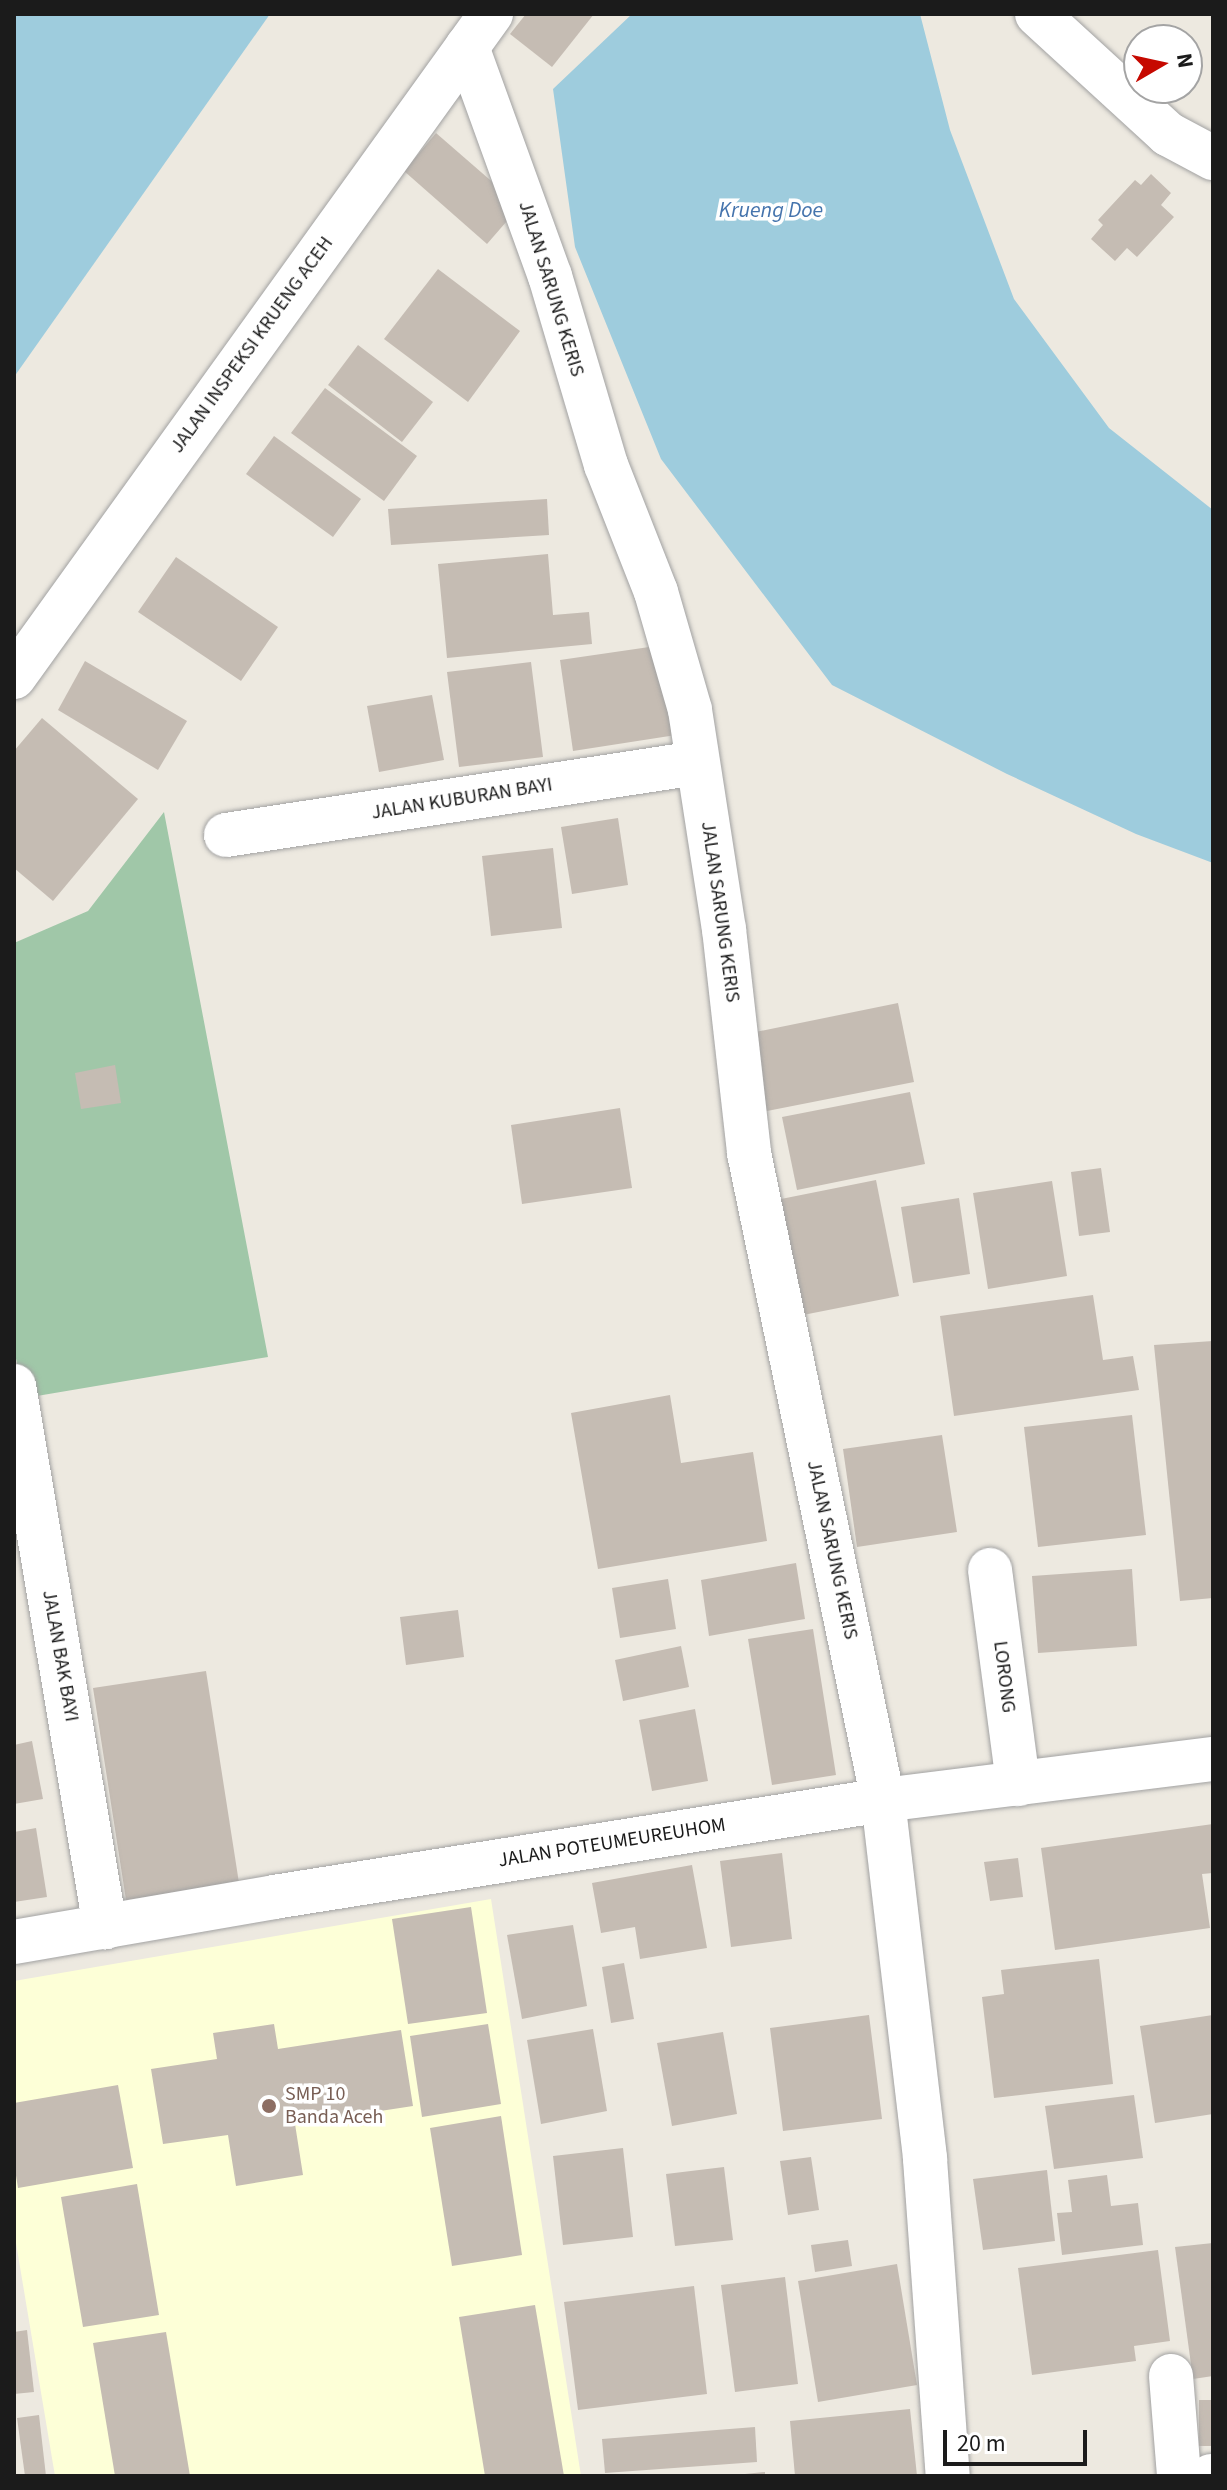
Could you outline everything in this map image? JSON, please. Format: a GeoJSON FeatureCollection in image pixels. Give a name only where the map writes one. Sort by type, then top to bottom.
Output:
{"type":"FeatureCollection","features":[{"type":"Feature","properties":{"kind":"street"},"geometry":{"type":"LineString","coordinates":[[1037,14],[1168,134],[1213,158]]}},
{"type":"Feature","properties":{"kind":"street","name":"JALAN INSPEKSI KRUENG ACEH"},"geometry":{"type":"LineString","coordinates":[[14,677],[479,30]]}},
{"type":"Feature","properties":{"kind":"street","name":"JALAN SARUNG KERIS"},"geometry":{"type":"LineString","coordinates":[[479,30],[606,465],[656,592],[690,710],[724,929],[749,1153],[883,1800],[925,2159],[948,2476]]}},
{"type":"Feature","properties":{"kind":"street","name":"JALAN KUBURAN BAYI"},"geometry":{"type":"LineString","coordinates":[[226,835],[698,763]]}},
{"type":"Feature","properties":{"kind":"street","name":"JALAN BAK BAYI"},"geometry":{"type":"LineString","coordinates":[[14,1386],[105,1927]]}},
{"type":"Feature","properties":{"kind":"street","name":"LORONG"},"geometry":{"type":"LineString","coordinates":[[990,1570],[1018,1784]]}},
{"type":"Feature","properties":{"kind":"street","name":"JALAN POTEUMEUREUHOM"},"geometry":{"type":"LineString","coordinates":[[14,1942],[883,1800],[1213,1759]]}},
{"type":"Feature","properties":{"kind":"street"},"geometry":{"type":"LineString","coordinates":[[1171,2376],[1179,2476]]}},
{"type":"Feature","properties":{"kind":"shaded area"},"geometry":{"type":"Polygon","coordinates":[[[164,812],[268,1357],[25,1398],[14,1350],[14,943],[88,911],[164,812]]]}},
{"type":"Feature","properties":{"kind":"shaded area","name":"SMP 10 Banda Aceh"},"geometry":{"type":"Polygon","coordinates":[[[491,1899],[581,2476],[55,2476],[14,2231],[14,1981],[491,1899]]]}},
{"type":"Feature","properties":{"kind":"water"},"geometry":{"type":"Polygon","coordinates":[[[14,14],[270,14],[14,377],[14,14]]]}},
{"type":"Feature","properties":{"kind":"water","name":"Krueng Doe"},"geometry":{"type":"Polygon","coordinates":[[[632,14],[920,14],[950,130],[1014,299],[1109,428],[1213,510],[1213,863],[1136,834],[1007,774],[832,685],[661,459],[575,247],[553,89],[632,14]]]}},
{"type":"Feature","properties":{"kind":"building"},"geometry":{"type":"Polygon","coordinates":[[[526,14],[594,14],[552,67],[510,34],[526,14]]]}},
{"type":"Feature","properties":{"kind":"building"},"geometry":{"type":"Polygon","coordinates":[[[436,133],[520,206],[487,244],[404,171],[436,133]]]}},
{"type":"Feature","properties":{"kind":"building"},"geometry":{"type":"Polygon","coordinates":[[[1151,174],[1171,193],[1161,205],[1174,217],[1137,257],[1127,248],[1115,261],[1091,239],[1103,225],[1098,220],[1135,180],[1141,185],[1151,174]]]}},
{"type":"Feature","properties":{"kind":"building"},"geometry":{"type":"Polygon","coordinates":[[[438,269],[520,331],[468,402],[384,339],[438,269]]]}},
{"type":"Feature","properties":{"kind":"building"},"geometry":{"type":"Polygon","coordinates":[[[358,345],[433,402],[402,442],[328,385],[358,345]]]}},
{"type":"Feature","properties":{"kind":"building"},"geometry":{"type":"Polygon","coordinates":[[[325,388],[417,456],[384,501],[291,433],[325,388]]]}},
{"type":"Feature","properties":{"kind":"building"},"geometry":{"type":"Polygon","coordinates":[[[274,436],[361,499],[333,537],[246,474],[274,436]]]}},
{"type":"Feature","properties":{"kind":"building"},"geometry":{"type":"Polygon","coordinates":[[[547,499],[549,535],[391,545],[388,509],[547,499]]]}},
{"type":"Feature","properties":{"kind":"building"},"geometry":{"type":"Polygon","coordinates":[[[548,554],[553,615],[589,612],[592,644],[447,658],[438,564],[548,554]]]}},
{"type":"Feature","properties":{"kind":"building"},"geometry":{"type":"Polygon","coordinates":[[[176,557],[278,627],[241,681],[138,612],[176,557]]]}},
{"type":"Feature","properties":{"kind":"building"},"geometry":{"type":"Polygon","coordinates":[[[663,645],[676,735],[573,751],[560,660],[663,645]]]}},
{"type":"Feature","properties":{"kind":"building"},"geometry":{"type":"Polygon","coordinates":[[[85,661],[187,721],[158,770],[58,710],[85,661]]]}},
{"type":"Feature","properties":{"kind":"building"},"geometry":{"type":"Polygon","coordinates":[[[531,662],[543,757],[459,767],[447,672],[531,662]]]}},
{"type":"Feature","properties":{"kind":"building"},"geometry":{"type":"Polygon","coordinates":[[[432,695],[444,760],[379,772],[367,706],[432,695]]]}},
{"type":"Feature","properties":{"kind":"building"},"geometry":{"type":"Polygon","coordinates":[[[42,718],[138,799],[53,901],[14,868],[14,751],[42,718]]]}},
{"type":"Feature","properties":{"kind":"building"},"geometry":{"type":"Polygon","coordinates":[[[618,818],[628,885],[572,894],[561,827],[618,818]]]}},
{"type":"Feature","properties":{"kind":"building"},"geometry":{"type":"Polygon","coordinates":[[[553,848],[562,928],[491,936],[482,856],[553,848]]]}},
{"type":"Feature","properties":{"kind":"building"},"geometry":{"type":"Polygon","coordinates":[[[898,1003],[914,1082],[762,1112],[746,1034],[898,1003]]]}},
{"type":"Feature","properties":{"kind":"building"},"geometry":{"type":"Polygon","coordinates":[[[115,1065],[121,1103],[81,1109],[75,1073],[115,1065]]]}},
{"type":"Feature","properties":{"kind":"building"},"geometry":{"type":"Polygon","coordinates":[[[910,1092],[925,1164],[797,1190],[782,1117],[910,1092]]]}},
{"type":"Feature","properties":{"kind":"building"},"geometry":{"type":"Polygon","coordinates":[[[620,1108],[632,1188],[522,1204],[511,1125],[620,1108]]]}},
{"type":"Feature","properties":{"kind":"building"},"geometry":{"type":"Polygon","coordinates":[[[1101,1168],[1110,1232],[1079,1236],[1071,1172],[1101,1168]]]}},
{"type":"Feature","properties":{"kind":"building"},"geometry":{"type":"Polygon","coordinates":[[[876,1180],[899,1296],[798,1316],[776,1200],[876,1180]]]}},
{"type":"Feature","properties":{"kind":"building"},"geometry":{"type":"Polygon","coordinates":[[[1052,1181],[1067,1276],[988,1289],[973,1193],[1052,1181]]]}},
{"type":"Feature","properties":{"kind":"building"},"geometry":{"type":"Polygon","coordinates":[[[959,1198],[970,1274],[913,1283],[901,1207],[959,1198]]]}},
{"type":"Feature","properties":{"kind":"building"},"geometry":{"type":"Polygon","coordinates":[[[1093,1295],[1103,1360],[1133,1356],[1139,1390],[954,1416],[940,1316],[1093,1295]]]}},
{"type":"Feature","properties":{"kind":"building"},"geometry":{"type":"Polygon","coordinates":[[[1213,1341],[1213,1598],[1180,1601],[1154,1345],[1213,1341]]]}},
{"type":"Feature","properties":{"kind":"building"},"geometry":{"type":"Polygon","coordinates":[[[670,1395],[681,1463],[753,1452],[767,1541],[598,1569],[571,1413],[670,1395]]]}},
{"type":"Feature","properties":{"kind":"building"},"geometry":{"type":"Polygon","coordinates":[[[1132,1415],[1146,1535],[1038,1547],[1024,1427],[1132,1415]]]}},
{"type":"Feature","properties":{"kind":"building"},"geometry":{"type":"Polygon","coordinates":[[[942,1435],[957,1532],[857,1547],[843,1449],[942,1435]]]}},
{"type":"Feature","properties":{"kind":"building"},"geometry":{"type":"Polygon","coordinates":[[[796,1563],[805,1619],[709,1636],[701,1580],[796,1563]]]}},
{"type":"Feature","properties":{"kind":"building"},"geometry":{"type":"Polygon","coordinates":[[[1132,1569],[1137,1646],[1038,1653],[1032,1576],[1132,1569]]]}},
{"type":"Feature","properties":{"kind":"building"},"geometry":{"type":"Polygon","coordinates":[[[668,1579],[676,1629],[620,1638],[612,1588],[668,1579]]]}},
{"type":"Feature","properties":{"kind":"building"},"geometry":{"type":"Polygon","coordinates":[[[458,1610],[464,1657],[406,1665],[400,1617],[458,1610]]]}},
{"type":"Feature","properties":{"kind":"building"},"geometry":{"type":"Polygon","coordinates":[[[813,1629],[836,1775],[772,1785],[748,1639],[813,1629]]]}},
{"type":"Feature","properties":{"kind":"building"},"geometry":{"type":"Polygon","coordinates":[[[681,1646],[689,1687],[623,1701],[615,1660],[681,1646]]]}},
{"type":"Feature","properties":{"kind":"building"},"geometry":{"type":"Polygon","coordinates":[[[206,1671],[239,1883],[126,1900],[93,1688],[206,1671]]]}},
{"type":"Feature","properties":{"kind":"building"},"geometry":{"type":"Polygon","coordinates":[[[695,1709],[708,1781],[652,1791],[639,1720],[695,1709]]]}},
{"type":"Feature","properties":{"kind":"building"},"geometry":{"type":"Polygon","coordinates":[[[32,1741],[43,1799],[14,1804],[14,1745],[32,1741]]]}},
{"type":"Feature","properties":{"kind":"building"},"geometry":{"type":"Polygon","coordinates":[[[1213,1824],[1213,1873],[1202,1874],[1210,1928],[1055,1950],[1041,1848],[1213,1824]]]}},
{"type":"Feature","properties":{"kind":"building"},"geometry":{"type":"Polygon","coordinates":[[[36,1828],[47,1897],[14,1902],[14,1832],[36,1828]]]}},
{"type":"Feature","properties":{"kind":"building"},"geometry":{"type":"Polygon","coordinates":[[[782,1853],[792,1939],[731,1947],[720,1861],[782,1853]]]}},
{"type":"Feature","properties":{"kind":"building"},"geometry":{"type":"Polygon","coordinates":[[[1018,1858],[1023,1897],[990,1901],[984,1862],[1018,1858]]]}},
{"type":"Feature","properties":{"kind":"building"},"geometry":{"type":"Polygon","coordinates":[[[692,1865],[707,1948],[640,1959],[635,1927],[601,1933],[592,1883],[692,1865]]]}},
{"type":"Feature","properties":{"kind":"building"},"geometry":{"type":"Polygon","coordinates":[[[471,1907],[487,2013],[408,2024],[392,1919],[471,1907]]]}},
{"type":"Feature","properties":{"kind":"building"},"geometry":{"type":"Polygon","coordinates":[[[573,1925],[587,2006],[522,2019],[507,1935],[573,1925]]]}},
{"type":"Feature","properties":{"kind":"building"},"geometry":{"type":"Polygon","coordinates":[[[1099,1959],[1113,2084],[994,2098],[982,1997],[1004,1994],[1001,1970],[1099,1959]]]}},
{"type":"Feature","properties":{"kind":"building"},"geometry":{"type":"Polygon","coordinates":[[[624,1963],[634,2019],[611,2023],[602,1967],[624,1963]]]}},
{"type":"Feature","properties":{"kind":"building"},"geometry":{"type":"Polygon","coordinates":[[[869,2015],[882,2119],[783,2131],[770,2028],[869,2015]]]}},
{"type":"Feature","properties":{"kind":"building"},"geometry":{"type":"Polygon","coordinates":[[[1213,2015],[1213,2114],[1155,2123],[1140,2026],[1213,2015]]]}},
{"type":"Feature","properties":{"kind":"building"},"geometry":{"type":"Polygon","coordinates":[[[274,2024],[278,2049],[401,2030],[413,2106],[295,2124],[303,2175],[236,2186],[228,2135],[163,2144],[151,2069],[217,2059],[213,2033],[274,2024]]]}},
{"type":"Feature","properties":{"kind":"building"},"geometry":{"type":"Polygon","coordinates":[[[488,2024],[501,2104],[422,2117],[410,2036],[488,2024]]]}},
{"type":"Feature","properties":{"kind":"building"},"geometry":{"type":"Polygon","coordinates":[[[593,2029],[607,2111],[541,2124],[527,2040],[593,2029]]]}},
{"type":"Feature","properties":{"kind":"building"},"geometry":{"type":"Polygon","coordinates":[[[723,2032],[737,2114],[672,2126],[657,2043],[723,2032]]]}},
{"type":"Feature","properties":{"kind":"building"},"geometry":{"type":"Polygon","coordinates":[[[118,2085],[133,2168],[18,2188],[14,2163],[14,2103],[118,2085]]]}},
{"type":"Feature","properties":{"kind":"building"},"geometry":{"type":"Polygon","coordinates":[[[1134,2095],[1143,2158],[1054,2169],[1045,2106],[1134,2095]]]}},
{"type":"Feature","properties":{"kind":"building"},"geometry":{"type":"Polygon","coordinates":[[[501,2116],[522,2255],[452,2266],[430,2128],[501,2116]]]}},
{"type":"Feature","properties":{"kind":"building"},"geometry":{"type":"Polygon","coordinates":[[[623,2148],[633,2237],[563,2245],[553,2156],[623,2148]]]}},
{"type":"Feature","properties":{"kind":"building"},"geometry":{"type":"Polygon","coordinates":[[[811,2157],[819,2210],[788,2215],[780,2161],[811,2157]]]}},
{"type":"Feature","properties":{"kind":"building"},"geometry":{"type":"Polygon","coordinates":[[[724,2167],[733,2240],[675,2246],[666,2174],[724,2167]]]}},
{"type":"Feature","properties":{"kind":"building"},"geometry":{"type":"Polygon","coordinates":[[[1047,2170],[1055,2241],[983,2250],[973,2179],[1047,2170]]]}},
{"type":"Feature","properties":{"kind":"building"},"geometry":{"type":"Polygon","coordinates":[[[1107,2175],[1111,2206],[1138,2203],[1143,2245],[1062,2255],[1057,2213],[1072,2212],[1068,2180],[1107,2175]]]}},
{"type":"Feature","properties":{"kind":"building"},"geometry":{"type":"Polygon","coordinates":[[[137,2184],[159,2315],[83,2327],[61,2197],[137,2184]]]}},
{"type":"Feature","properties":{"kind":"building"},"geometry":{"type":"Polygon","coordinates":[[[848,2240],[852,2266],[815,2272],[811,2245],[848,2240]]]}},
{"type":"Feature","properties":{"kind":"building"},"geometry":{"type":"Polygon","coordinates":[[[1213,2243],[1213,2376],[1193,2379],[1175,2247],[1213,2243]]]}},
{"type":"Feature","properties":{"kind":"building"},"geometry":{"type":"Polygon","coordinates":[[[1158,2250],[1170,2341],[1134,2346],[1136,2361],[1032,2375],[1018,2268],[1158,2250]]]}},
{"type":"Feature","properties":{"kind":"building"},"geometry":{"type":"Polygon","coordinates":[[[897,2264],[917,2385],[818,2402],[798,2281],[897,2264]]]}},
{"type":"Feature","properties":{"kind":"building"},"geometry":{"type":"Polygon","coordinates":[[[785,2277],[798,2384],[735,2392],[721,2285],[785,2277]]]}},
{"type":"Feature","properties":{"kind":"building"},"geometry":{"type":"Polygon","coordinates":[[[694,2286],[707,2394],[578,2410],[564,2302],[694,2286]]]}},
{"type":"Feature","properties":{"kind":"building"},"geometry":{"type":"Polygon","coordinates":[[[535,2305],[564,2476],[485,2476],[459,2317],[535,2305]]]}},
{"type":"Feature","properties":{"kind":"building"},"geometry":{"type":"Polygon","coordinates":[[[27,2330],[34,2392],[14,2394],[14,2332],[27,2330]]]}},
{"type":"Feature","properties":{"kind":"building"},"geometry":{"type":"Polygon","coordinates":[[[166,2332],[190,2476],[115,2476],[93,2343],[166,2332]]]}},
{"type":"Feature","properties":{"kind":"building"},"geometry":{"type":"Polygon","coordinates":[[[1199,2400],[1213,2400],[1213,2446],[1199,2446],[1199,2400]]]}},
{"type":"Feature","properties":{"kind":"building"},"geometry":{"type":"Polygon","coordinates":[[[910,2409],[917,2476],[795,2476],[790,2421],[910,2409]]]}},
{"type":"Feature","properties":{"kind":"building"},"geometry":{"type":"Polygon","coordinates":[[[39,2415],[46,2476],[25,2476],[17,2418],[39,2415]]]}},
{"type":"Feature","properties":{"kind":"building"},"geometry":{"type":"Polygon","coordinates":[[[755,2427],[757,2462],[605,2473],[602,2439],[755,2427]]]}},
{"type":"Feature","properties":{"kind":"building"},"geometry":{"type":"Polygon","coordinates":[[[765,2472],[765,2476],[745,2476],[745,2474],[765,2472]]]}},
{"type":"Feature","properties":{"kind":"place","name":"SMP 10 Banda Aceh"},"geometry":{"type":"Point","coordinates":[269,2106]}}]}
